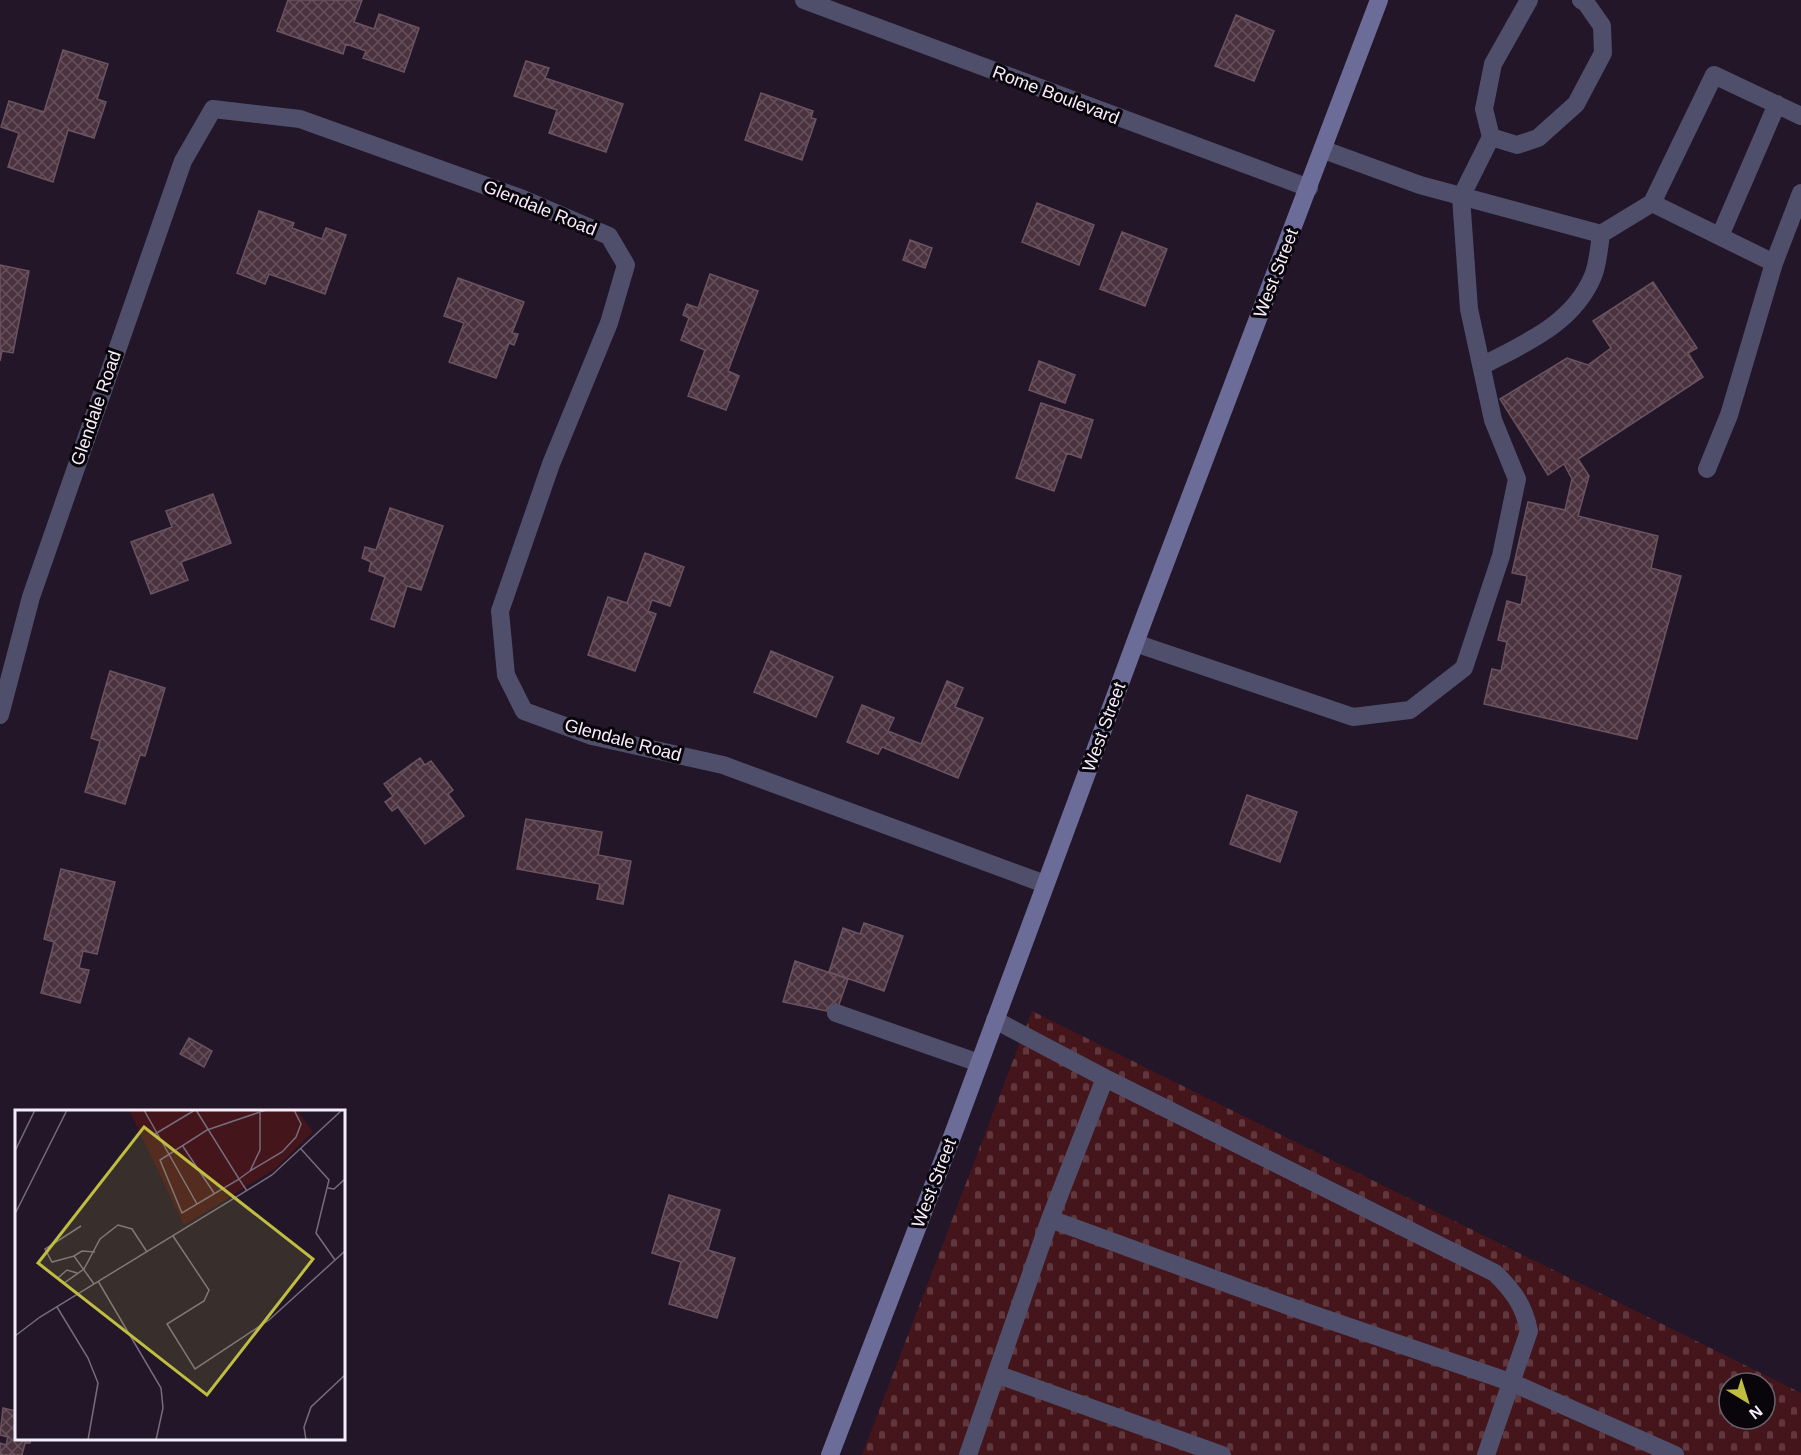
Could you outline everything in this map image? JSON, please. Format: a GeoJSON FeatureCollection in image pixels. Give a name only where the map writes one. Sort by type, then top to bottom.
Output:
{"type":"FeatureCollection","features":[{"type":"Feature","properties":{"kind":"main road","name":"West Street"},"geometry":{"type":"LineString","coordinates":[[830,1455],[1135,643],[1380,0]]}},
{"type":"Feature","properties":{"kind":"street","name":"Rome Boulevard"},"geometry":{"type":"LineString","coordinates":[[804,0],[1309,188]]}},
{"type":"Feature","properties":{"kind":"street"},"geometry":{"type":"LineString","coordinates":[[1135,643],[1353,717],[1410,710],[1464,668],[1501,556],[1517,478],[1493,420],[1469,309],[1461,197],[1491,137],[1484,109],[1493,64],[1529,0]]}},
{"type":"Feature","properties":{"kind":"street"},"geometry":{"type":"LineString","coordinates":[[1491,137],[1517,145],[1538,138],[1576,104],[1603,53],[1602,26],[1586,3],[1581,0]]}},
{"type":"Feature","properties":{"kind":"street"},"geometry":{"type":"LineString","coordinates":[[1324,150],[1461,197],[1601,234],[1652,203],[1714,75],[1801,116]]}},
{"type":"Feature","properties":{"kind":"street"},"geometry":{"type":"LineString","coordinates":[[1720,236],[1777,104]]}},
{"type":"Feature","properties":{"kind":"street","name":"Glendale Road"},"geometry":{"type":"LineString","coordinates":[[0,715],[31,597],[183,161],[213,109],[300,119],[524,199],[609,236],[626,265],[609,323],[551,464],[500,611],[506,675],[524,711],[592,735],[723,765],[1045,884]]}},
{"type":"Feature","properties":{"kind":"street"},"geometry":{"type":"LineString","coordinates":[[1707,469],[1730,415],[1774,263],[1801,193]]}},
{"type":"Feature","properties":{"kind":"street"},"geometry":{"type":"LineString","coordinates":[[1652,203],[1774,263]]}},
{"type":"Feature","properties":{"kind":"street"},"geometry":{"type":"LineString","coordinates":[[1482,366],[1549,330],[1575,306],[1593,276],[1601,234]]}},
{"type":"Feature","properties":{"kind":"street"},"geometry":{"type":"LineString","coordinates":[[836,1013],[979,1063]]}},
{"type":"Feature","properties":{"kind":"street"},"geometry":{"type":"LineString","coordinates":[[995,1020],[1105,1078],[1495,1273],[1515,1294],[1525,1312],[1529,1331],[1513,1383],[1486,1455]]}},
{"type":"Feature","properties":{"kind":"street"},"geometry":{"type":"LineString","coordinates":[[968,1455],[1050,1219],[1105,1078]]}},
{"type":"Feature","properties":{"kind":"street"},"geometry":{"type":"LineString","coordinates":[[1050,1219],[1294,1308],[1513,1383],[1675,1455]]}},
{"type":"Feature","properties":{"kind":"street"},"geometry":{"type":"LineString","coordinates":[[996,1374],[1222,1455]]}},
{"type":"Feature","properties":{"kind":"green space"},"geometry":{"type":"Polygon","coordinates":[[[1032,1011],[1757,1371],[1717,1371],[1717,1431],[1777,1431],[1777,1381],[1801,1393],[1801,1455],[862,1455],[1032,1011]]]}},
{"type":"Feature","properties":{"kind":"building"},"geometry":{"type":"Polygon","coordinates":[[[288,0],[362,0],[354,22],[374,29],[379,14],[419,28],[404,72],[363,58],[366,51],[346,44],[343,54],[277,31],[288,0]]]}},
{"type":"Feature","properties":{"kind":"building"},"geometry":{"type":"Polygon","coordinates":[[[1236,15],[1274,31],[1254,81],[1215,66],[1236,15]]]}},
{"type":"Feature","properties":{"kind":"building"},"geometry":{"type":"Polygon","coordinates":[[[63,50],[108,64],[97,99],[106,102],[94,138],[68,130],[53,182],[8,167],[19,133],[1,127],[9,101],[44,112],[63,50]]]}},
{"type":"Feature","properties":{"kind":"building"},"geometry":{"type":"Polygon","coordinates":[[[526,61],[549,68],[545,78],[623,104],[606,152],[549,133],[557,110],[514,96],[526,61]]]}},
{"type":"Feature","properties":{"kind":"building"},"geometry":{"type":"Polygon","coordinates":[[[761,93],[813,111],[811,118],[816,119],[802,160],[745,140],[761,93]]]}},
{"type":"Feature","properties":{"kind":"building"},"geometry":{"type":"Polygon","coordinates":[[[1037,203],[1094,225],[1079,265],[1022,242],[1037,203]]]}},
{"type":"Feature","properties":{"kind":"building"},"geometry":{"type":"Polygon","coordinates":[[[259,211],[294,223],[292,228],[322,239],[326,228],[346,235],[325,294],[269,274],[265,284],[237,273],[259,211]]]}},
{"type":"Feature","properties":{"kind":"building"},"geometry":{"type":"Polygon","coordinates":[[[1122,232],[1167,249],[1145,306],[1100,289],[1122,232]]]}},
{"type":"Feature","properties":{"kind":"building"},"geometry":{"type":"Polygon","coordinates":[[[910,240],[932,248],[925,268],[903,260],[910,240]]]}},
{"type":"Feature","properties":{"kind":"building"},"geometry":{"type":"Polygon","coordinates":[[[0,265],[29,271],[13,353],[2,351],[0,361],[0,265]]]}},
{"type":"Feature","properties":{"kind":"building"},"geometry":{"type":"Polygon","coordinates":[[[710,274],[758,291],[728,371],[739,376],[726,410],[688,396],[705,350],[681,340],[689,318],[683,315],[687,304],[698,308],[710,274]]]}},
{"type":"Feature","properties":{"kind":"building"},"geometry":{"type":"Polygon","coordinates":[[[458,278],[524,302],[512,333],[518,334],[514,345],[509,343],[496,378],[449,362],[464,323],[444,316],[458,278]]]}},
{"type":"Feature","properties":{"kind":"building"},"geometry":{"type":"Polygon","coordinates":[[[1653,282],[1697,348],[1688,353],[1703,377],[1578,459],[1589,476],[1578,516],[1658,536],[1651,568],[1681,576],[1637,739],[1484,704],[1492,669],[1501,671],[1507,642],[1498,640],[1507,601],[1521,605],[1527,576],[1512,573],[1528,502],[1565,510],[1572,479],[1564,464],[1548,475],[1500,399],[1567,358],[1588,365],[1611,348],[1593,321],[1653,282]]]}},
{"type":"Feature","properties":{"kind":"building"},"geometry":{"type":"Polygon","coordinates":[[[1039,361],[1075,375],[1065,403],[1029,390],[1039,361]]]}},
{"type":"Feature","properties":{"kind":"building"},"geometry":{"type":"Polygon","coordinates":[[[1041,403],[1093,420],[1081,458],[1067,453],[1054,491],[1016,478],[1041,403]]]}},
{"type":"Feature","properties":{"kind":"building"},"geometry":{"type":"Polygon","coordinates":[[[213,494],[231,543],[181,562],[188,580],[151,594],[131,542],[172,527],[166,511],[213,494]]]}},
{"type":"Feature","properties":{"kind":"building"},"geometry":{"type":"Polygon","coordinates":[[[390,508],[443,526],[421,590],[407,586],[394,627],[371,619],[385,577],[369,571],[371,562],[362,558],[365,547],[376,550],[390,508]]]}},
{"type":"Feature","properties":{"kind":"building"},"geometry":{"type":"Polygon","coordinates":[[[645,553],[684,567],[670,606],[652,600],[648,611],[656,614],[635,671],[588,655],[608,597],[627,603],[645,553]]]}},
{"type":"Feature","properties":{"kind":"building"},"geometry":{"type":"Polygon","coordinates":[[[771,651],[833,677],[816,717],[754,692],[771,651]]]}},
{"type":"Feature","properties":{"kind":"building"},"geometry":{"type":"Polygon","coordinates":[[[110,671],[165,688],[145,756],[140,755],[125,804],[85,792],[100,741],[91,738],[110,671]]]}},
{"type":"Feature","properties":{"kind":"building"},"geometry":{"type":"Polygon","coordinates":[[[947,681],[963,688],[955,707],[983,718],[958,778],[882,747],[878,754],[847,742],[862,705],[894,718],[888,731],[921,744],[947,681]]]}},
{"type":"Feature","properties":{"kind":"building"},"geometry":{"type":"Polygon","coordinates":[[[420,758],[425,765],[431,761],[453,790],[448,794],[464,816],[425,844],[398,807],[392,811],[385,802],[393,796],[384,784],[420,758]]]}},
{"type":"Feature","properties":{"kind":"building"},"geometry":{"type":"Polygon","coordinates":[[[1247,795],[1297,812],[1280,862],[1230,844],[1247,795]]]}},
{"type":"Feature","properties":{"kind":"building"},"geometry":{"type":"Polygon","coordinates":[[[526,819],[602,832],[598,855],[631,861],[623,904],[597,899],[600,884],[517,869],[526,819]]]}},
{"type":"Feature","properties":{"kind":"building"},"geometry":{"type":"Polygon","coordinates":[[[61,869],[115,882],[97,954],[83,951],[79,968],[89,970],[80,1003],[41,993],[54,942],[44,939],[61,869]]]}},
{"type":"Feature","properties":{"kind":"building"},"geometry":{"type":"Polygon","coordinates":[[[864,923],[903,936],[884,991],[829,972],[843,928],[860,934],[864,923]]]}},
{"type":"Feature","properties":{"kind":"building"},"geometry":{"type":"Polygon","coordinates":[[[795,961],[848,979],[836,1013],[783,1002],[795,961]]]}},
{"type":"Feature","properties":{"kind":"building"},"geometry":{"type":"Polygon","coordinates":[[[189,1038],[212,1051],[204,1067],[180,1054],[189,1038]]]}},
{"type":"Feature","properties":{"kind":"building"},"geometry":{"type":"Polygon","coordinates":[[[669,1195],[720,1210],[708,1250],[735,1258],[717,1318],[669,1304],[681,1262],[652,1253],[669,1195]]]}},
{"type":"Feature","properties":{"kind":"building"},"geometry":{"type":"Polygon","coordinates":[[[3,1408],[15,1411],[15,1440],[31,1440],[30,1443],[25,1443],[22,1455],[0,1455],[0,1443],[6,1445],[8,1437],[0,1435],[3,1408]]]}}]}
